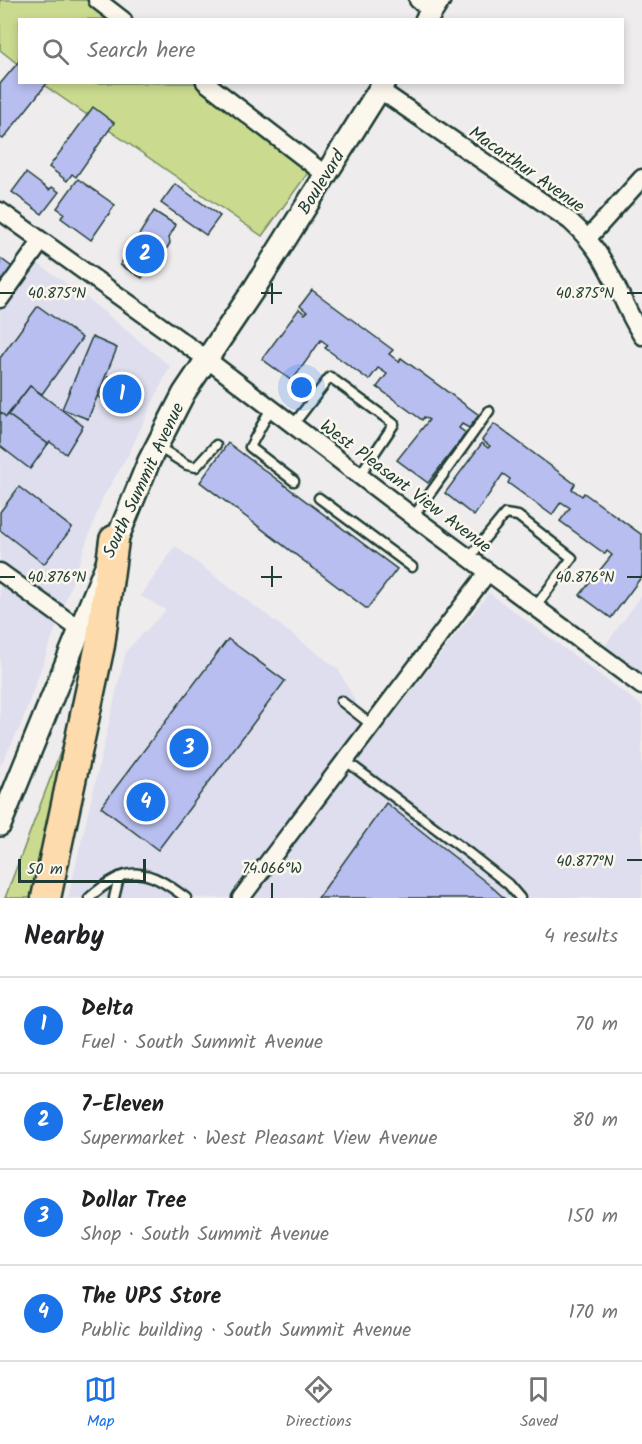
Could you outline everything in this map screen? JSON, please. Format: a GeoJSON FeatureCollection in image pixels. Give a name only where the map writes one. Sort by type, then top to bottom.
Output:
{"type":"FeatureCollection","features":[{"type":"Feature","properties":{"kind":"highway"},"geometry":{"type":"LineString","coordinates":[[46,898],[100,645],[114,540]]}},
{"type":"Feature","properties":{"kind":"street"},"geometry":{"type":"LineString","coordinates":[[97,0],[120,18]]}},
{"type":"Feature","properties":{"kind":"street"},"geometry":{"type":"LineString","coordinates":[[208,84],[326,175]]}},
{"type":"Feature","properties":{"kind":"street","name":"Boulevard"},"geometry":{"type":"LineString","coordinates":[[258,282],[382,86]]}},
{"type":"Feature","properties":{"kind":"street","name":"Macarthur Avenue"},"geometry":{"type":"LineString","coordinates":[[382,86],[570,221],[588,238],[610,269],[629,315],[642,336]]}},
{"type":"Feature","properties":{"kind":"street"},"geometry":{"type":"LineString","coordinates":[[588,238],[642,178]]}},
{"type":"Feature","properties":{"kind":"street","name":"West Pleasant View Avenue"},"geometry":{"type":"LineString","coordinates":[[0,211],[208,360],[413,517],[642,686]]}},
{"type":"Feature","properties":{"kind":"street"},"geometry":{"type":"LineString","coordinates":[[0,299],[41,242]]}},
{"type":"Feature","properties":{"kind":"street","name":"South Summit Avenue"},"geometry":{"type":"LineString","coordinates":[[0,825],[114,540],[157,446],[184,393],[258,282]]}},
{"type":"Feature","properties":{"kind":"street"},"geometry":{"type":"LineString","coordinates":[[0,572],[79,629]]}},
{"type":"Feature","properties":{"kind":"street"},"geometry":{"type":"LineString","coordinates":[[247,896],[488,572]]}},
{"type":"Feature","properties":{"kind":"lane"},"geometry":{"type":"LineString","coordinates":[[293,425],[330,376],[394,424],[359,476]]}},
{"type":"Feature","properties":{"kind":"lane"},"geometry":{"type":"LineString","coordinates":[[271,408],[250,447],[294,482]]}},
{"type":"Feature","properties":{"kind":"lane"},"geometry":{"type":"LineString","coordinates":[[413,517],[489,411]]}},
{"type":"Feature","properties":{"kind":"lane"},"geometry":{"type":"LineString","coordinates":[[157,446],[187,465],[196,467],[216,445]]}},
{"type":"Feature","properties":{"kind":"lane"},"geometry":{"type":"LineString","coordinates":[[319,498],[412,567]]}},
{"type":"Feature","properties":{"kind":"lane"},"geometry":{"type":"LineString","coordinates":[[469,558],[505,514],[519,516],[572,558],[535,607]]}},
{"type":"Feature","properties":{"kind":"lane"},"geometry":{"type":"LineString","coordinates":[[341,701],[373,726]]}},
{"type":"Feature","properties":{"kind":"lane"},"geometry":{"type":"LineString","coordinates":[[346,761],[470,854],[508,884],[520,898]]}},
{"type":"Feature","properties":{"kind":"lane"},"geometry":{"type":"LineString","coordinates":[[89,898],[119,877],[136,872],[152,874],[186,898]]}},
{"type":"Feature","properties":{"kind":"lane"},"geometry":{"type":"LineString","coordinates":[[114,898],[119,877]]}},
{"type":"Feature","properties":{"kind":"shaded area"},"geometry":{"type":"Polygon","coordinates":[[[27,256],[84,296],[170,366],[128,455],[102,499],[20,727],[0,766],[0,291],[27,256]]]}},
{"type":"Feature","properties":{"kind":"shaded area"},"geometry":{"type":"Polygon","coordinates":[[[175,546],[338,669],[375,738],[489,593],[642,706],[642,898],[68,898],[126,651],[166,610],[141,596],[175,546]]]}},
{"type":"Feature","properties":{"kind":"shaded area"},"geometry":{"type":"Polygon","coordinates":[[[642,595],[642,679],[596,658],[642,595]]]}},
{"type":"Feature","properties":{"kind":"green space"},"geometry":{"type":"Polygon","coordinates":[[[0,0],[90,0],[114,18],[18,18],[18,64],[0,50],[0,0]]]}},
{"type":"Feature","properties":{"kind":"green space"},"geometry":{"type":"Polygon","coordinates":[[[42,84],[195,84],[308,173],[262,236],[42,84]]]}},
{"type":"Feature","properties":{"kind":"green space"},"geometry":{"type":"Polygon","coordinates":[[[66,737],[33,898],[5,898],[66,737]]]}},
{"type":"Feature","properties":{"kind":"building"},"geometry":{"type":"Polygon","coordinates":[[[18,62],[18,84],[46,84],[3,139],[0,137],[0,84],[18,62]]]}},
{"type":"Feature","properties":{"kind":"building"},"geometry":{"type":"Polygon","coordinates":[[[93,107],[114,123],[76,177],[72,174],[67,181],[49,167],[93,107]]]}},
{"type":"Feature","properties":{"kind":"building"},"geometry":{"type":"Polygon","coordinates":[[[26,173],[49,190],[52,187],[59,192],[42,214],[12,192],[26,173]]]}},
{"type":"Feature","properties":{"kind":"building"},"geometry":{"type":"Polygon","coordinates":[[[78,179],[115,205],[91,240],[61,218],[64,213],[57,208],[78,179]]]}},
{"type":"Feature","properties":{"kind":"building"},"geometry":{"type":"Polygon","coordinates":[[[175,184],[220,216],[206,235],[161,203],[175,184]]]}},
{"type":"Feature","properties":{"kind":"building"},"geometry":{"type":"Polygon","coordinates":[[[154,211],[176,225],[169,237],[170,243],[155,268],[148,269],[142,278],[120,265],[154,211]]]}},
{"type":"Feature","properties":{"kind":"building"},"geometry":{"type":"Polygon","coordinates":[[[0,258],[16,270],[0,291],[0,258]]]}},
{"type":"Feature","properties":{"kind":"building"},"geometry":{"type":"Polygon","coordinates":[[[312,290],[393,350],[389,354],[399,362],[401,358],[479,415],[469,428],[462,424],[459,428],[466,433],[428,483],[397,460],[429,420],[424,417],[422,420],[377,387],[387,374],[378,368],[369,380],[325,348],[328,345],[321,340],[292,381],[262,359],[299,309],[305,314],[307,312],[300,306],[312,290]]]}},
{"type":"Feature","properties":{"kind":"building"},"geometry":{"type":"Polygon","coordinates":[[[38,306],[82,338],[42,394],[30,386],[6,417],[0,412],[0,358],[38,306]]]}},
{"type":"Feature","properties":{"kind":"building"},"geometry":{"type":"Polygon","coordinates":[[[92,337],[117,348],[88,419],[62,409],[92,337]]]}},
{"type":"Feature","properties":{"kind":"building"},"geometry":{"type":"Polygon","coordinates":[[[108,376],[144,390],[135,412],[99,397],[108,376]]]}},
{"type":"Feature","properties":{"kind":"building"},"geometry":{"type":"Polygon","coordinates":[[[30,386],[83,426],[66,454],[8,415],[30,386]]]}},
{"type":"Feature","properties":{"kind":"building"},"geometry":{"type":"Polygon","coordinates":[[[0,412],[6,417],[8,415],[48,444],[30,469],[0,446],[0,412]]]}},
{"type":"Feature","properties":{"kind":"building"},"geometry":{"type":"Polygon","coordinates":[[[494,424],[575,484],[572,489],[582,496],[584,493],[642,535],[642,576],[611,618],[580,595],[612,555],[607,551],[605,554],[560,521],[570,508],[561,502],[552,515],[508,483],[510,479],[503,474],[474,516],[445,493],[482,443],[488,448],[490,446],[482,440],[494,424]]]}},
{"type":"Feature","properties":{"kind":"building"},"geometry":{"type":"Polygon","coordinates":[[[228,443],[397,569],[367,609],[200,482],[228,443]]]}},
{"type":"Feature","properties":{"kind":"building"},"geometry":{"type":"Polygon","coordinates":[[[19,487],[72,528],[44,564],[0,530],[0,512],[19,487]]]}},
{"type":"Feature","properties":{"kind":"building"},"geometry":{"type":"Polygon","coordinates":[[[228,639],[285,681],[158,850],[101,807],[228,639]]]}},
{"type":"Feature","properties":{"kind":"building"},"geometry":{"type":"Polygon","coordinates":[[[386,803],[492,887],[504,898],[318,898],[386,803]]]}},
{"type":"Feature","properties":{"kind":"place","name":"7-Eleven"},"geometry":{"type":"Point","coordinates":[145,254]}},
{"type":"Feature","properties":{"kind":"place","name":"Delta"},"geometry":{"type":"Point","coordinates":[122,394]}},
{"type":"Feature","properties":{"kind":"place","name":"Dollar Tree"},"geometry":{"type":"Point","coordinates":[189,748]}},
{"type":"Feature","properties":{"kind":"place","name":"The UPS Store"},"geometry":{"type":"Point","coordinates":[146,802]}}]}
